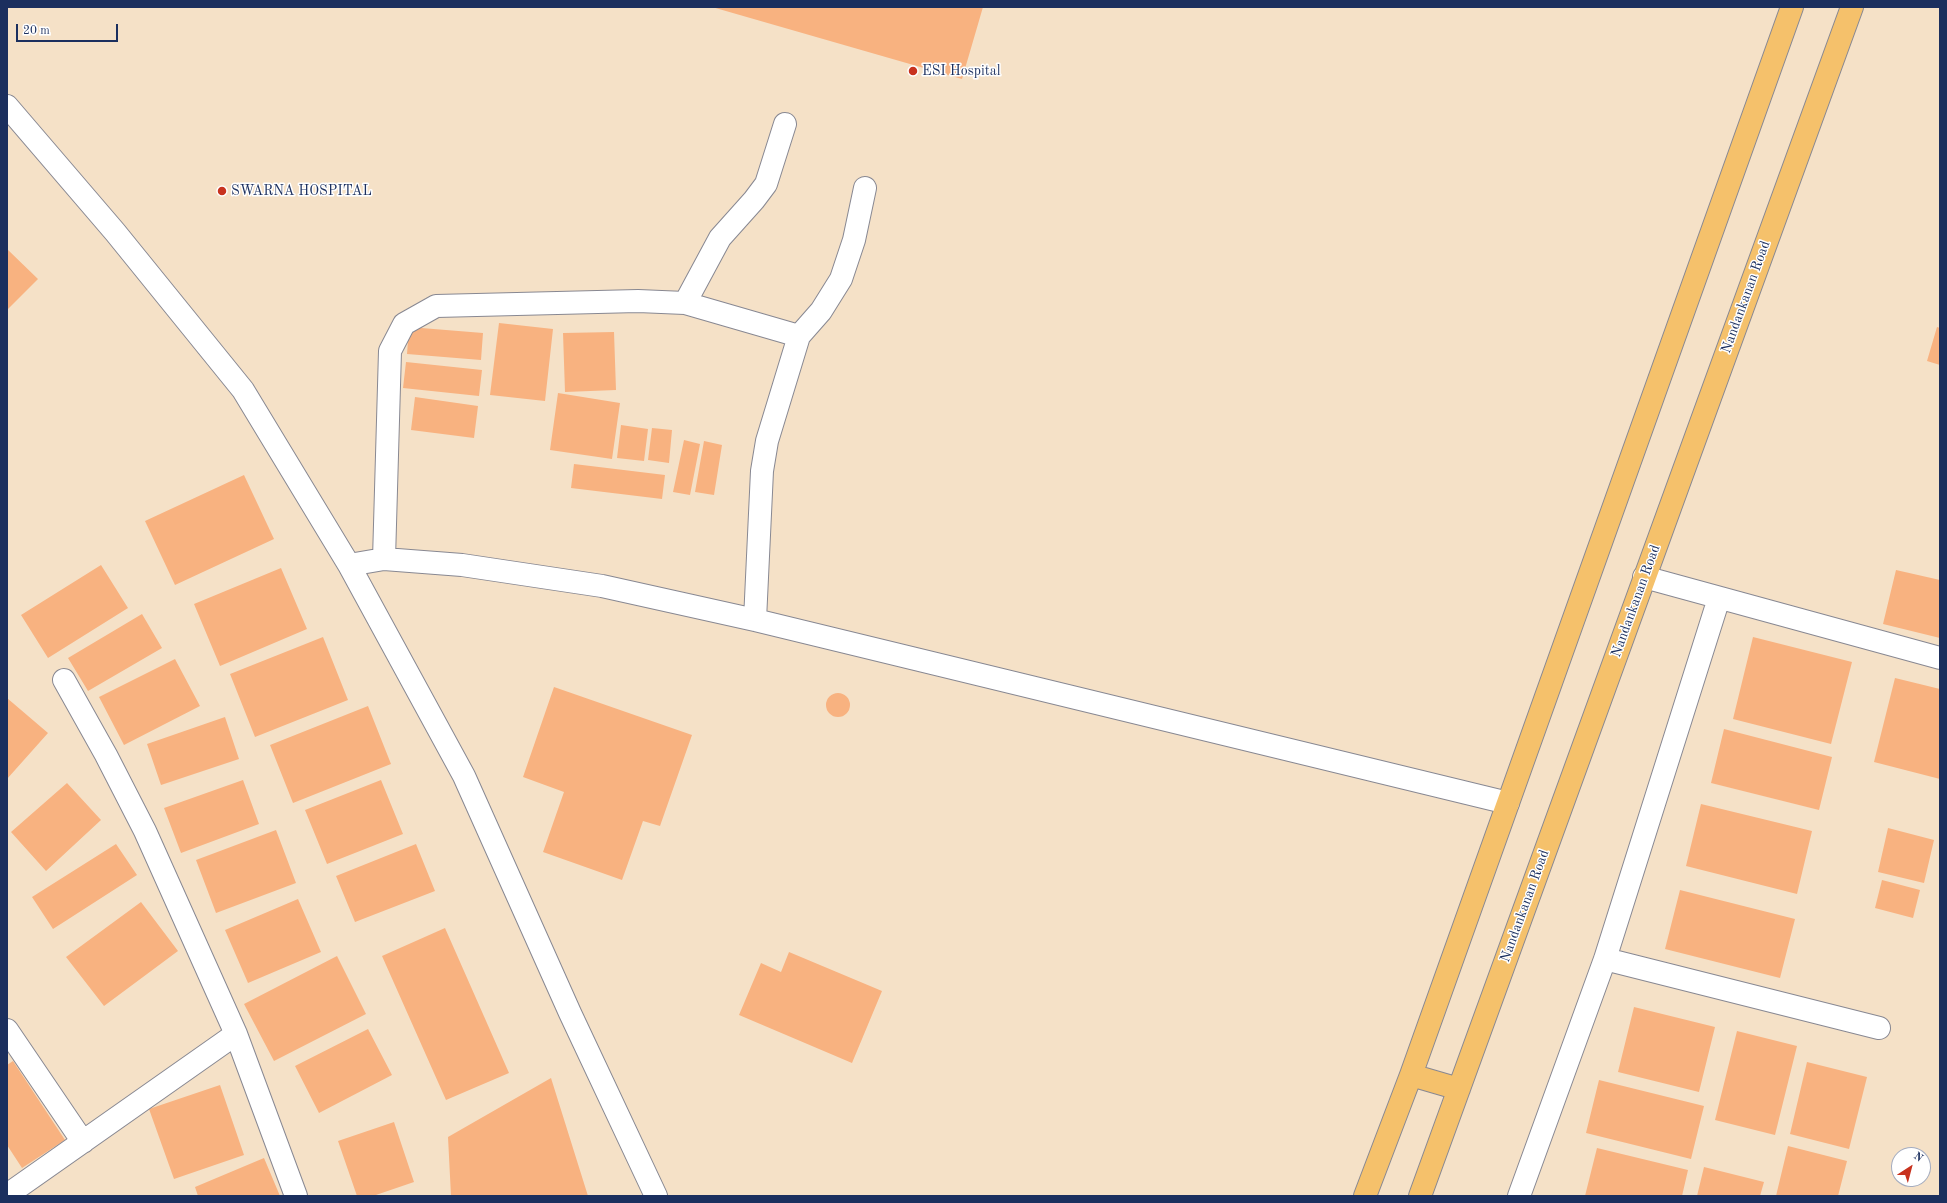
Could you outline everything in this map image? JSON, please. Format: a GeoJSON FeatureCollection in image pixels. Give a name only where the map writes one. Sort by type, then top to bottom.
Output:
{"type":"FeatureCollection","features":[{"type":"Feature","properties":{"kind":"main road"},"geometry":{"type":"LineString","coordinates":[[1365,1196],[1411,1075],[1792,7]]}},
{"type":"Feature","properties":{"kind":"main road","name":"Nandankanan Road"},"geometry":{"type":"LineString","coordinates":[[1420,1196],[1852,7]]}},
{"type":"Feature","properties":{"kind":"main road"},"geometry":{"type":"LineString","coordinates":[[1411,1075],[1459,1089]]}},
{"type":"Feature","properties":{"kind":"street"},"geometry":{"type":"LineString","coordinates":[[7,106],[115,232],[243,390],[349,565],[464,776],[570,1013],[656,1196]]}},
{"type":"Feature","properties":{"kind":"street"},"geometry":{"type":"LineString","coordinates":[[685,303],[720,238],[754,200],[766,184],[785,124]]}},
{"type":"Feature","properties":{"kind":"street"},"geometry":{"type":"LineString","coordinates":[[756,620],[763,464],[767,442],[798,336],[821,311],[841,279],[854,240],[866,188]]}},
{"type":"Feature","properties":{"kind":"street"},"geometry":{"type":"LineString","coordinates":[[384,560],[390,351],[404,324],[436,306],[638,302],[685,303],[798,336]]}},
{"type":"Feature","properties":{"kind":"street"},"geometry":{"type":"LineString","coordinates":[[349,565],[384,560],[462,565],[602,586],[756,620],[1508,803]]}},
{"type":"Feature","properties":{"kind":"street"},"geometry":{"type":"LineString","coordinates":[[1644,578],[1940,658]]}},
{"type":"Feature","properties":{"kind":"street"},"geometry":{"type":"LineString","coordinates":[[1519,1196],[1604,959],[1719,598]]}},
{"type":"Feature","properties":{"kind":"street"},"geometry":{"type":"LineString","coordinates":[[64,680],[106,755],[145,831],[236,1034],[296,1196]]}},
{"type":"Feature","properties":{"kind":"street"},"geometry":{"type":"LineString","coordinates":[[1604,959],[1879,1028]]}},
{"type":"Feature","properties":{"kind":"street"},"geometry":{"type":"LineString","coordinates":[[7,1030],[83,1142]]}},
{"type":"Feature","properties":{"kind":"street"},"geometry":{"type":"LineString","coordinates":[[7,1195],[236,1034]]}},
{"type":"Feature","properties":{"kind":"building"},"geometry":{"type":"Polygon","coordinates":[[[712,7],[983,7],[962,79],[712,7]]]}},
{"type":"Feature","properties":{"kind":"building"},"geometry":{"type":"Polygon","coordinates":[[[7,249],[38,279],[7,310],[7,249]]]}},
{"type":"Feature","properties":{"kind":"building"},"geometry":{"type":"Polygon","coordinates":[[[499,323],[553,329],[545,401],[490,395],[499,323]]]}},
{"type":"Feature","properties":{"kind":"building"},"geometry":{"type":"Polygon","coordinates":[[[409,327],[483,333],[481,360],[407,354],[409,327]]]}},
{"type":"Feature","properties":{"kind":"building"},"geometry":{"type":"Polygon","coordinates":[[[1937,327],[1940,328],[1940,365],[1927,361],[1937,327]]]}},
{"type":"Feature","properties":{"kind":"building"},"geometry":{"type":"Polygon","coordinates":[[[614,332],[616,390],[565,392],[563,333],[614,332]]]}},
{"type":"Feature","properties":{"kind":"building"},"geometry":{"type":"Polygon","coordinates":[[[406,362],[482,370],[479,396],[403,388],[406,362]]]}},
{"type":"Feature","properties":{"kind":"building"},"geometry":{"type":"Polygon","coordinates":[[[558,393],[620,403],[612,459],[550,450],[558,393]]]}},
{"type":"Feature","properties":{"kind":"building"},"geometry":{"type":"Polygon","coordinates":[[[415,397],[478,406],[474,438],[411,430],[415,397]]]}},
{"type":"Feature","properties":{"kind":"building"},"geometry":{"type":"Polygon","coordinates":[[[621,425],[648,429],[644,461],[617,458],[621,425]]]}},
{"type":"Feature","properties":{"kind":"building"},"geometry":{"type":"Polygon","coordinates":[[[652,428],[672,430],[669,463],[648,460],[652,428]]]}},
{"type":"Feature","properties":{"kind":"building"},"geometry":{"type":"Polygon","coordinates":[[[684,440],[700,444],[690,495],[673,492],[684,440]]]}},
{"type":"Feature","properties":{"kind":"building"},"geometry":{"type":"Polygon","coordinates":[[[704,441],[722,445],[714,495],[695,492],[704,441]]]}},
{"type":"Feature","properties":{"kind":"building"},"geometry":{"type":"Polygon","coordinates":[[[574,464],[665,475],[662,499],[571,488],[574,464]]]}},
{"type":"Feature","properties":{"kind":"building"},"geometry":{"type":"Polygon","coordinates":[[[244,475],[274,539],[175,585],[145,521],[244,475]]]}},
{"type":"Feature","properties":{"kind":"building"},"geometry":{"type":"Polygon","coordinates":[[[101,565],[128,608],[48,658],[21,615],[101,565]]]}},
{"type":"Feature","properties":{"kind":"building"},"geometry":{"type":"Polygon","coordinates":[[[281,568],[307,629],[220,666],[194,604],[281,568]]]}},
{"type":"Feature","properties":{"kind":"building"},"geometry":{"type":"Polygon","coordinates":[[[1896,570],[1940,580],[1940,638],[1883,624],[1896,570]]]}},
{"type":"Feature","properties":{"kind":"building"},"geometry":{"type":"Polygon","coordinates":[[[142,614],[162,648],[88,691],[68,658],[142,614]]]}},
{"type":"Feature","properties":{"kind":"building"},"geometry":{"type":"Polygon","coordinates":[[[323,637],[348,700],[255,737],[230,674],[323,637]]]}},
{"type":"Feature","properties":{"kind":"building"},"geometry":{"type":"Polygon","coordinates":[[[1753,637],[1852,662],[1831,744],[1733,719],[1753,637]]]}},
{"type":"Feature","properties":{"kind":"building"},"geometry":{"type":"Polygon","coordinates":[[[175,659],[200,706],[124,745],[99,697],[175,659]]]}},
{"type":"Feature","properties":{"kind":"building"},"geometry":{"type":"Polygon","coordinates":[[[1895,678],[1940,689],[1940,779],[1874,762],[1895,678]]]}},
{"type":"Feature","properties":{"kind":"building"},"geometry":{"type":"Polygon","coordinates":[[[554,687],[692,735],[660,826],[643,821],[622,880],[543,852],[564,792],[523,777],[554,687]]]}},
{"type":"Feature","properties":{"kind":"building"},"geometry":{"type":"Polygon","coordinates":[[[838,693],[847,696],[850,705],[847,714],[838,717],[829,714],[826,705],[829,696],[838,693]]]}},
{"type":"Feature","properties":{"kind":"building"},"geometry":{"type":"Polygon","coordinates":[[[7,698],[48,733],[7,779],[7,698]]]}},
{"type":"Feature","properties":{"kind":"building"},"geometry":{"type":"Polygon","coordinates":[[[368,706],[391,764],[293,803],[270,745],[368,706]]]}},
{"type":"Feature","properties":{"kind":"building"},"geometry":{"type":"Polygon","coordinates":[[[225,717],[239,759],[161,785],[147,744],[225,717]]]}},
{"type":"Feature","properties":{"kind":"building"},"geometry":{"type":"Polygon","coordinates":[[[1724,729],[1832,757],[1819,810],[1711,783],[1724,729]]]}},
{"type":"Feature","properties":{"kind":"building"},"geometry":{"type":"Polygon","coordinates":[[[243,780],[259,824],[181,853],[164,808],[243,780]]]}},
{"type":"Feature","properties":{"kind":"building"},"geometry":{"type":"Polygon","coordinates":[[[381,780],[403,834],[327,864],[305,810],[381,780]]]}},
{"type":"Feature","properties":{"kind":"building"},"geometry":{"type":"Polygon","coordinates":[[[67,783],[101,820],[46,871],[11,832],[67,783]]]}},
{"type":"Feature","properties":{"kind":"building"},"geometry":{"type":"Polygon","coordinates":[[[1701,804],[1812,831],[1797,894],[1686,866],[1701,804]]]}},
{"type":"Feature","properties":{"kind":"building"},"geometry":{"type":"Polygon","coordinates":[[[1888,828],[1934,840],[1924,883],[1878,872],[1888,828]]]}},
{"type":"Feature","properties":{"kind":"building"},"geometry":{"type":"Polygon","coordinates":[[[276,830],[296,883],[216,913],[196,860],[276,830]]]}},
{"type":"Feature","properties":{"kind":"building"},"geometry":{"type":"Polygon","coordinates":[[[116,844],[137,875],[53,929],[32,897],[116,844]]]}},
{"type":"Feature","properties":{"kind":"building"},"geometry":{"type":"Polygon","coordinates":[[[416,844],[435,891],[355,922],[336,876],[416,844]]]}},
{"type":"Feature","properties":{"kind":"building"},"geometry":{"type":"Polygon","coordinates":[[[1882,880],[1920,890],[1913,918],[1875,908],[1882,880]]]}},
{"type":"Feature","properties":{"kind":"building"},"geometry":{"type":"Polygon","coordinates":[[[1680,890],[1795,919],[1780,978],[1665,949],[1680,890]]]}},
{"type":"Feature","properties":{"kind":"building"},"geometry":{"type":"Polygon","coordinates":[[[298,899],[321,952],[248,983],[225,930],[298,899]]]}},
{"type":"Feature","properties":{"kind":"building"},"geometry":{"type":"Polygon","coordinates":[[[141,902],[178,951],[104,1006],[66,957],[141,902]]]}},
{"type":"Feature","properties":{"kind":"building"},"geometry":{"type":"Polygon","coordinates":[[[445,928],[509,1073],[446,1100],[382,956],[445,928]]]}},
{"type":"Feature","properties":{"kind":"building"},"geometry":{"type":"Polygon","coordinates":[[[789,952],[882,991],[852,1063],[739,1015],[761,963],[781,972],[789,952]]]}},
{"type":"Feature","properties":{"kind":"building"},"geometry":{"type":"Polygon","coordinates":[[[337,956],[366,1014],[274,1061],[244,1004],[337,956]]]}},
{"type":"Feature","properties":{"kind":"building"},"geometry":{"type":"Polygon","coordinates":[[[1634,1007],[1715,1027],[1699,1092],[1618,1072],[1634,1007]]]}},
{"type":"Feature","properties":{"kind":"building"},"geometry":{"type":"Polygon","coordinates":[[[368,1029],[392,1075],[319,1113],[295,1066],[368,1029]]]}},
{"type":"Feature","properties":{"kind":"building"},"geometry":{"type":"Polygon","coordinates":[[[1737,1031],[1797,1046],[1775,1135],[1715,1120],[1737,1031]]]}},
{"type":"Feature","properties":{"kind":"building"},"geometry":{"type":"Polygon","coordinates":[[[13,1061],[65,1140],[22,1168],[7,1145],[7,1065],[13,1061]]]}},
{"type":"Feature","properties":{"kind":"building"},"geometry":{"type":"Polygon","coordinates":[[[1807,1062],[1867,1077],[1849,1149],[1790,1134],[1807,1062]]]}},
{"type":"Feature","properties":{"kind":"building"},"geometry":{"type":"Polygon","coordinates":[[[551,1078],[588,1196],[451,1196],[448,1137],[551,1078]]]}},
{"type":"Feature","properties":{"kind":"building"},"geometry":{"type":"Polygon","coordinates":[[[1599,1080],[1704,1106],[1691,1159],[1586,1133],[1599,1080]]]}},
{"type":"Feature","properties":{"kind":"building"},"geometry":{"type":"Polygon","coordinates":[[[220,1085],[244,1155],[174,1179],[149,1109],[220,1085]]]}},
{"type":"Feature","properties":{"kind":"building"},"geometry":{"type":"Polygon","coordinates":[[[394,1122],[414,1182],[373,1196],[357,1196],[338,1141],[394,1122]]]}},
{"type":"Feature","properties":{"kind":"building"},"geometry":{"type":"Polygon","coordinates":[[[1788,1146],[1847,1161],[1838,1196],[1776,1196],[1788,1146]]]}},
{"type":"Feature","properties":{"kind":"building"},"geometry":{"type":"Polygon","coordinates":[[[1597,1148],[1688,1170],[1682,1196],[1585,1196],[1597,1148]]]}},
{"type":"Feature","properties":{"kind":"building"},"geometry":{"type":"Polygon","coordinates":[[[264,1158],[280,1196],[198,1196],[195,1187],[264,1158]]]}},
{"type":"Feature","properties":{"kind":"building"},"geometry":{"type":"Polygon","coordinates":[[[1704,1167],[1764,1182],[1760,1196],[1697,1196],[1704,1167]]]}},
{"type":"Feature","properties":{"kind":"place","name":"ESI Hospital"},"geometry":{"type":"Point","coordinates":[913,71]}},
{"type":"Feature","properties":{"kind":"place","name":"SWARNA HOSPITAL"},"geometry":{"type":"Point","coordinates":[222,191]}}]}
